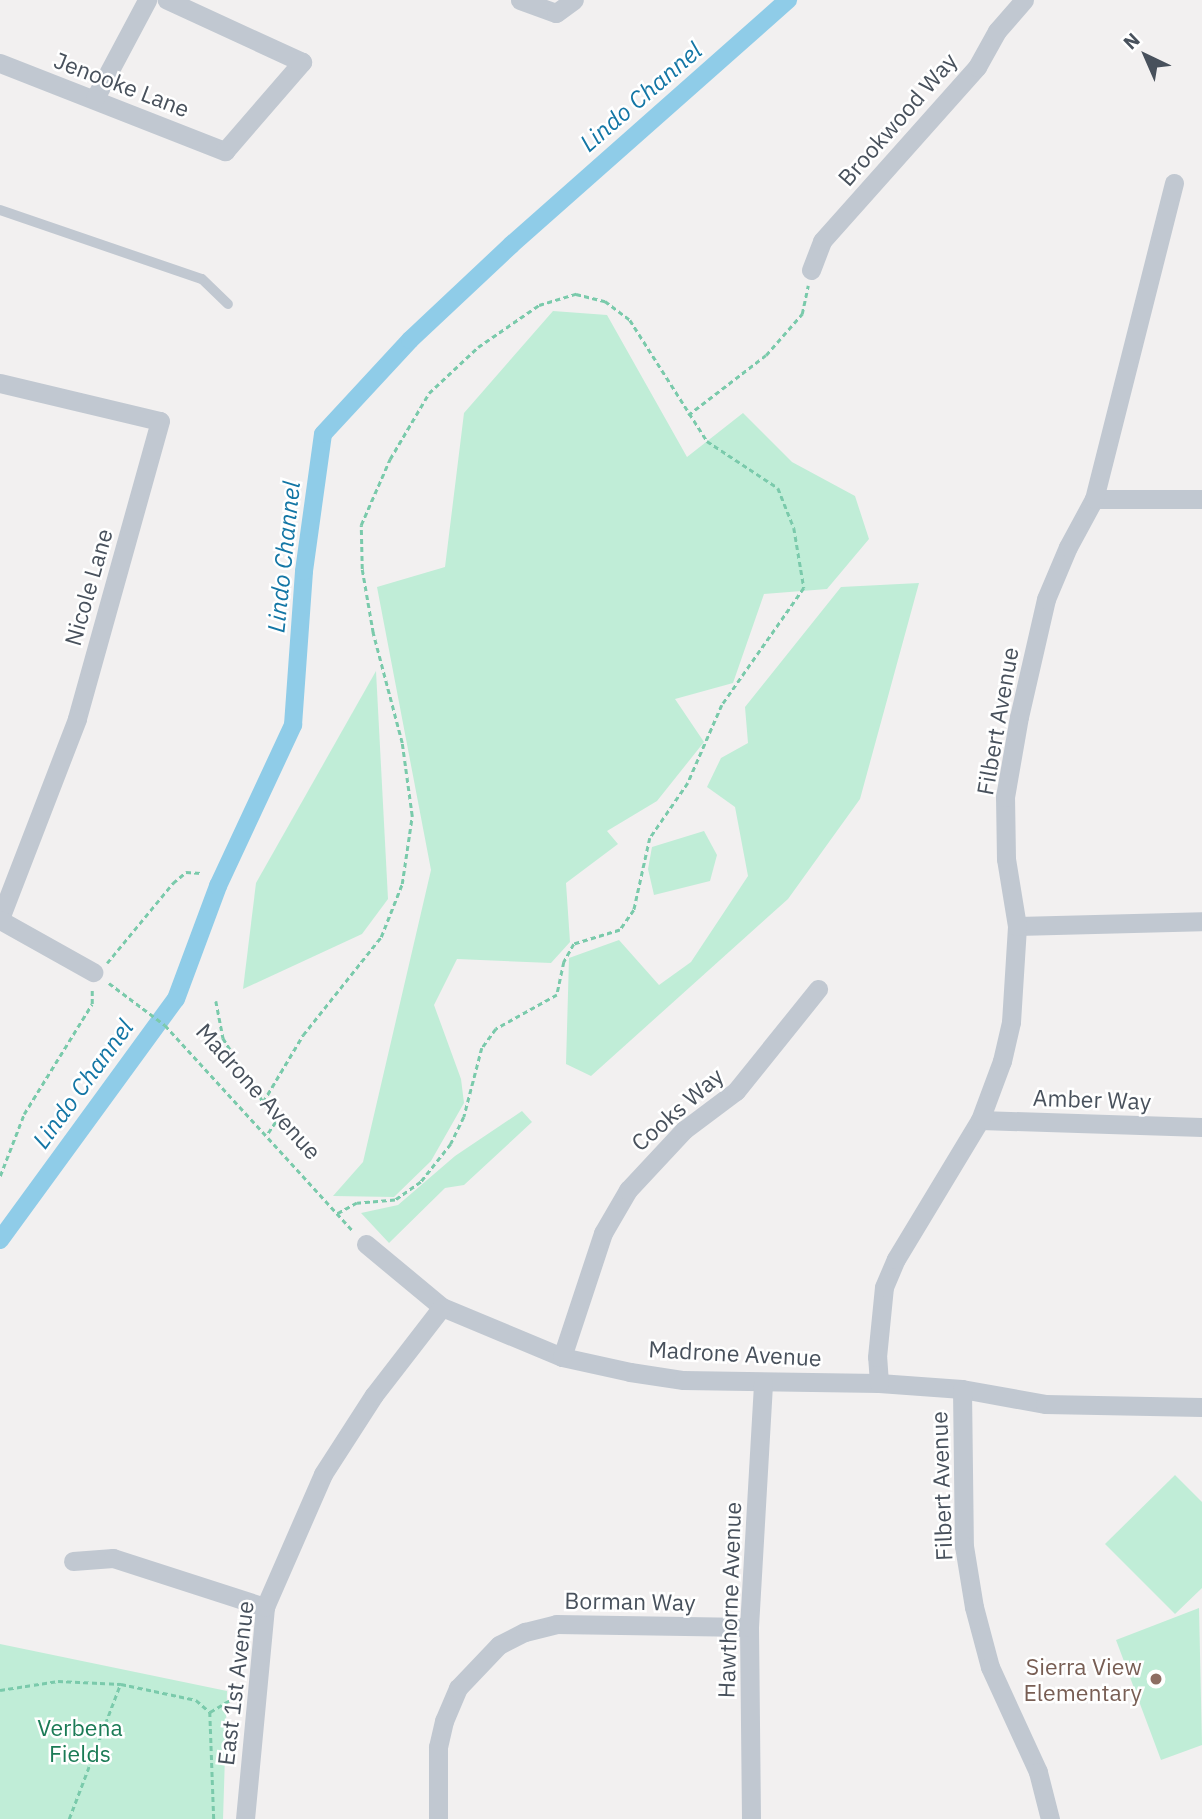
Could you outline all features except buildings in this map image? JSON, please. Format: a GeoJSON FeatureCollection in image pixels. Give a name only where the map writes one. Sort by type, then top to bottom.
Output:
{"type":"FeatureCollection","features":[{"type":"Feature","properties":{"kind":"street"},"geometry":{"type":"LineString","coordinates":[[95,98],[146,0]]}},
{"type":"Feature","properties":{"kind":"street","name":"Jenooke Lane"},"geometry":{"type":"LineString","coordinates":[[0,63],[225,151],[302,62],[167,0]]}},
{"type":"Feature","properties":{"kind":"street"},"geometry":{"type":"LineString","coordinates":[[520,0],[556,13],[575,0]]}},
{"type":"Feature","properties":{"kind":"street","name":"Brookwood Way"},"geometry":{"type":"LineString","coordinates":[[811,270],[822,241],[977,67],[997,31],[1024,0]]}},
{"type":"Feature","properties":{"kind":"street","name":"Filbert Avenue"},"geometry":{"type":"LineString","coordinates":[[879,1383],[877,1357],[884,1287],[896,1259],[980,1120],[1002,1061],[1011,1022],[1017,926],[1006,859],[1005,797],[1018,717],[1046,600],[1068,547],[1094,499],[1174,183]]}},
{"type":"Feature","properties":{"kind":"street","name":"Nicole Lane"},"geometry":{"type":"LineString","coordinates":[[0,383],[160,421],[77,719],[0,920]]}},
{"type":"Feature","properties":{"kind":"street"},"geometry":{"type":"LineString","coordinates":[[1094,499],[1202,499]]}},
{"type":"Feature","properties":{"kind":"street"},"geometry":{"type":"LineString","coordinates":[[0,920],[93,972]]}},
{"type":"Feature","properties":{"kind":"street"},"geometry":{"type":"LineString","coordinates":[[1017,926],[1202,921]]}},
{"type":"Feature","properties":{"kind":"street","name":"Cooks Way"},"geometry":{"type":"LineString","coordinates":[[562,1357],[603,1233],[628,1190],[676,1137],[736,1091],[818,989]]}},
{"type":"Feature","properties":{"kind":"street","name":"Amber Way"},"geometry":{"type":"LineString","coordinates":[[980,1120],[1202,1127]]}},
{"type":"Feature","properties":{"kind":"street","name":"Madrone Avenue"},"geometry":{"type":"LineString","coordinates":[[366,1244],[442,1307],[562,1357],[683,1380],[879,1383],[962,1389],[1045,1404],[1202,1407]]}},
{"type":"Feature","properties":{"kind":"street","name":"East 1st Avenue"},"geometry":{"type":"LineString","coordinates":[[245,1819],[265,1607],[323,1474],[374,1395],[442,1307]]}},
{"type":"Feature","properties":{"kind":"street","name":"Hawthorne Avenue"},"geometry":{"type":"LineString","coordinates":[[751,1819],[749,1627],[763,1383]]}},
{"type":"Feature","properties":{"kind":"street","name":"Filbert Avenue"},"geometry":{"type":"LineString","coordinates":[[962,1389],[964,1546],[974,1607],[990,1667],[1038,1772],[1050,1819]]}},
{"type":"Feature","properties":{"kind":"street"},"geometry":{"type":"LineString","coordinates":[[73,1561],[113,1558],[265,1607]]}},
{"type":"Feature","properties":{"kind":"street","name":"Borman Way"},"geometry":{"type":"LineString","coordinates":[[438,1819],[438,1747],[444,1721],[458,1688],[499,1645],[525,1632],[556,1624],[749,1627]]}},
{"type":"Feature","properties":{"kind":"lane"},"geometry":{"type":"LineString","coordinates":[[0,210],[202,279],[228,304]]}},
{"type":"Feature","properties":{"kind":"path"},"geometry":{"type":"LineString","coordinates":[[688,415],[766,355],[802,314],[811,270]]}},
{"type":"Feature","properties":{"kind":"path"},"geometry":{"type":"LineString","coordinates":[[263,1102],[303,1035],[381,937],[402,884],[412,817],[402,743],[371,621],[362,569],[361,525],[390,459],[429,393],[478,347],[539,305],[576,294],[605,301],[630,320],[688,415],[708,441],[778,488],[794,528],[804,588],[722,705],[688,783],[650,838],[634,910],[620,930],[574,944],[564,962],[556,995],[496,1029],[481,1048],[464,1117],[451,1144],[421,1182],[395,1200],[357,1203],[337,1214]]}},
{"type":"Feature","properties":{"kind":"path"},"geometry":{"type":"LineString","coordinates":[[0,1176],[24,1114],[92,1004],[93,972],[111,962],[173,883],[186,872],[201,873]]}},
{"type":"Feature","properties":{"kind":"path","name":"Madrone Avenue"},"geometry":{"type":"LineString","coordinates":[[114,986],[165,1025],[268,1134],[366,1244]]}},
{"type":"Feature","properties":{"kind":"path"},"geometry":{"type":"LineString","coordinates":[[216,1001],[223,1038],[276,1122],[268,1134]]}},
{"type":"Feature","properties":{"kind":"path"},"geometry":{"type":"LineString","coordinates":[[0,1690],[58,1681],[121,1684],[196,1700],[210,1712],[214,1819]]}},
{"type":"Feature","properties":{"kind":"path"},"geometry":{"type":"LineString","coordinates":[[69,1819],[121,1684]]}},
{"type":"Feature","properties":{"kind":"path"},"geometry":{"type":"LineString","coordinates":[[210,1712],[257,1684]]}},
{"type":"Feature","properties":{"kind":"green space"},"geometry":{"type":"Polygon","coordinates":[[[553,311],[607,315],[687,457],[743,413],[792,462],[855,496],[869,539],[827,589],[764,594],[733,683],[675,699],[704,742],[657,801],[607,831],[618,844],[566,883],[570,942],[551,963],[457,959],[434,1005],[461,1079],[464,1103],[431,1161],[394,1197],[333,1196],[363,1162],[431,870],[377,587],[445,567],[464,413],[553,311]]]}},
{"type":"Feature","properties":{"kind":"green space"},"geometry":{"type":"Polygon","coordinates":[[[919,583],[860,799],[788,899],[591,1076],[566,1064],[569,958],[619,940],[659,985],[691,962],[748,876],[735,807],[707,787],[721,758],[748,743],[745,707],[841,587],[919,583]]]}},
{"type":"Feature","properties":{"kind":"green space"},"geometry":{"type":"Polygon","coordinates":[[[376,671],[388,899],[362,934],[243,989],[256,883],[376,671]]]}},
{"type":"Feature","properties":{"kind":"green space"},"geometry":{"type":"Polygon","coordinates":[[[704,831],[717,855],[710,881],[654,895],[648,869],[652,847],[704,831]]]}},
{"type":"Feature","properties":{"kind":"green space"},"geometry":{"type":"Polygon","coordinates":[[[522,1111],[532,1122],[464,1185],[445,1188],[389,1243],[361,1213],[398,1205],[455,1156],[522,1111]]]}},
{"type":"Feature","properties":{"kind":"green space"},"geometry":{"type":"Polygon","coordinates":[[[1175,1475],[1202,1502],[1202,1588],[1175,1614],[1105,1544],[1175,1475]]]}},
{"type":"Feature","properties":{"kind":"green space"},"geometry":{"type":"Polygon","coordinates":[[[1199,1608],[1202,1745],[1161,1760],[1116,1640],[1199,1608]]]}},
{"type":"Feature","properties":{"kind":"green space","name":"Verbena Fields"},"geometry":{"type":"Polygon","coordinates":[[[0,1644],[227,1691],[223,1819],[0,1819],[0,1644]]]}},
{"type":"Feature","properties":{"kind":"waterway","name":"Lindo Channel"},"geometry":{"type":"LineString","coordinates":[[0,1240],[176,999],[218,886],[293,725],[304,571],[323,434],[410,340],[511,245],[788,0]]}},
{"type":"Feature","properties":{"kind":"place","name":"Sierra View Elementary"},"geometry":{"type":"Point","coordinates":[1156,1679]}}]}
